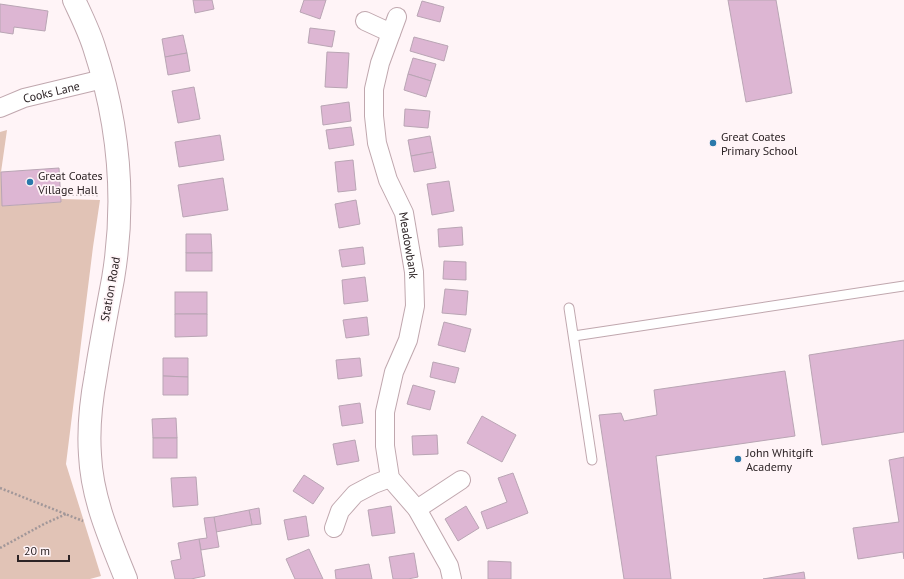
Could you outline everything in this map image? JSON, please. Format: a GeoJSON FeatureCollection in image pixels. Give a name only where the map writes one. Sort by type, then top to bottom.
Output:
{"type":"FeatureCollection","features":[{"type":"Feature","properties":{"kind":"street","name":"Station Road"},"geometry":{"type":"LineString","coordinates":[[74,0],[94,46],[112,115],[118,152],[120,221],[113,279],[92,394],[90,455],[94,488],[103,520],[126,579]]}},
{"type":"Feature","properties":{"kind":"street","name":"Meadowbank"},"geometry":{"type":"LineString","coordinates":[[365,21],[394,25],[380,63],[374,89],[374,116],[377,143],[388,180],[404,213],[414,272],[415,306],[408,340],[394,372],[385,412],[385,446],[390,478]]}},
{"type":"Feature","properties":{"kind":"street","name":"Cooks Lane"},"geometry":{"type":"LineString","coordinates":[[0,108],[24,98],[103,79]]}},
{"type":"Feature","properties":{"kind":"street"},"geometry":{"type":"LineString","coordinates":[[334,528],[340,511],[355,494],[390,478],[417,509],[449,566],[452,579]]}},
{"type":"Feature","properties":{"kind":"street"},"geometry":{"type":"LineString","coordinates":[[417,509],[461,480]]}},
{"type":"Feature","properties":{"kind":"lane"},"geometry":{"type":"LineString","coordinates":[[574,336],[904,286]]}},
{"type":"Feature","properties":{"kind":"lane"},"geometry":{"type":"LineString","coordinates":[[570,308],[592,460]]}},
{"type":"Feature","properties":{"kind":"path"},"geometry":{"type":"LineString","coordinates":[[60,194],[120,194]]}},
{"type":"Feature","properties":{"kind":"path"},"geometry":{"type":"LineString","coordinates":[[0,488],[107,530]]}},
{"type":"Feature","properties":{"kind":"path"},"geometry":{"type":"LineString","coordinates":[[0,548],[66,514]]}},
{"type":"Feature","properties":{"kind":"shaded area"},"geometry":{"type":"Polygon","coordinates":[[[7,130],[1,172],[3,206],[61,202],[60,199],[100,200],[66,464],[101,576],[90,579],[0,579],[0,132],[7,130]]]}},
{"type":"Feature","properties":{"kind":"building"},"geometry":{"type":"Polygon","coordinates":[[[193,0],[212,0],[214,9],[195,13],[193,0]]]}},
{"type":"Feature","properties":{"kind":"building"},"geometry":{"type":"Polygon","coordinates":[[[304,0],[326,0],[320,19],[300,12],[304,0]]]}},
{"type":"Feature","properties":{"kind":"building"},"geometry":{"type":"Polygon","coordinates":[[[728,0],[776,0],[792,93],[746,102],[728,0]]]}},
{"type":"Feature","properties":{"kind":"building"},"geometry":{"type":"Polygon","coordinates":[[[422,1],[444,7],[440,22],[417,16],[422,1]]]}},
{"type":"Feature","properties":{"kind":"building"},"geometry":{"type":"Polygon","coordinates":[[[0,4],[48,11],[45,31],[14,27],[13,34],[0,32],[0,4]]]}},
{"type":"Feature","properties":{"kind":"building"},"geometry":{"type":"Polygon","coordinates":[[[310,28],[335,31],[332,47],[308,43],[310,28]]]}},
{"type":"Feature","properties":{"kind":"building"},"geometry":{"type":"Polygon","coordinates":[[[183,35],[187,53],[165,57],[162,39],[183,35]]]}},
{"type":"Feature","properties":{"kind":"building"},"geometry":{"type":"Polygon","coordinates":[[[414,37],[448,46],[444,61],[410,51],[414,37]]]}},
{"type":"Feature","properties":{"kind":"building"},"geometry":{"type":"Polygon","coordinates":[[[327,52],[349,53],[347,88],[325,87],[327,52]]]}},
{"type":"Feature","properties":{"kind":"building"},"geometry":{"type":"Polygon","coordinates":[[[187,53],[190,71],[168,75],[165,57],[187,53]]]}},
{"type":"Feature","properties":{"kind":"building"},"geometry":{"type":"Polygon","coordinates":[[[413,58],[436,64],[431,81],[408,74],[413,58]]]}},
{"type":"Feature","properties":{"kind":"building"},"geometry":{"type":"Polygon","coordinates":[[[408,74],[431,81],[426,97],[404,90],[408,74]]]}},
{"type":"Feature","properties":{"kind":"building"},"geometry":{"type":"Polygon","coordinates":[[[194,87],[200,119],[178,123],[172,91],[194,87]]]}},
{"type":"Feature","properties":{"kind":"building"},"geometry":{"type":"Polygon","coordinates":[[[349,102],[351,121],[323,125],[321,106],[349,102]]]}},
{"type":"Feature","properties":{"kind":"building"},"geometry":{"type":"Polygon","coordinates":[[[405,109],[430,111],[428,128],[404,126],[405,109]]]}},
{"type":"Feature","properties":{"kind":"building"},"geometry":{"type":"Polygon","coordinates":[[[351,127],[354,145],[329,149],[326,130],[351,127]]]}},
{"type":"Feature","properties":{"kind":"building"},"geometry":{"type":"Polygon","coordinates":[[[220,135],[224,160],[179,167],[175,142],[220,135]]]}},
{"type":"Feature","properties":{"kind":"building"},"geometry":{"type":"Polygon","coordinates":[[[430,136],[433,152],[411,156],[408,140],[430,136]]]}},
{"type":"Feature","properties":{"kind":"building"},"geometry":{"type":"Polygon","coordinates":[[[433,152],[436,168],[414,172],[411,156],[433,152]]]}},
{"type":"Feature","properties":{"kind":"building"},"geometry":{"type":"Polygon","coordinates":[[[353,160],[356,190],[338,192],[335,162],[353,160]]]}},
{"type":"Feature","properties":{"kind":"building","name":"Great Coates Village Hall"},"geometry":{"type":"Polygon","coordinates":[[[59,168],[61,202],[2,206],[1,172],[59,168]]]}},
{"type":"Feature","properties":{"kind":"building"},"geometry":{"type":"Polygon","coordinates":[[[223,178],[228,210],[183,217],[178,185],[223,178]]]}},
{"type":"Feature","properties":{"kind":"building"},"geometry":{"type":"Polygon","coordinates":[[[449,181],[454,211],[432,215],[427,184],[449,181]]]}},
{"type":"Feature","properties":{"kind":"building"},"geometry":{"type":"Polygon","coordinates":[[[356,200],[360,224],[339,228],[335,204],[356,200]]]}},
{"type":"Feature","properties":{"kind":"building"},"geometry":{"type":"Polygon","coordinates":[[[462,227],[463,245],[439,247],[438,229],[462,227]]]}},
{"type":"Feature","properties":{"kind":"building"},"geometry":{"type":"Polygon","coordinates":[[[186,234],[211,234],[212,253],[186,253],[186,234]]]}},
{"type":"Feature","properties":{"kind":"building"},"geometry":{"type":"Polygon","coordinates":[[[363,247],[365,264],[342,267],[339,250],[363,247]]]}},
{"type":"Feature","properties":{"kind":"building"},"geometry":{"type":"Polygon","coordinates":[[[186,253],[212,253],[212,271],[186,271],[186,253]]]}},
{"type":"Feature","properties":{"kind":"building"},"geometry":{"type":"Polygon","coordinates":[[[444,261],[466,262],[466,280],[443,279],[444,261]]]}},
{"type":"Feature","properties":{"kind":"building"},"geometry":{"type":"Polygon","coordinates":[[[365,277],[368,301],[344,304],[342,280],[365,277]]]}},
{"type":"Feature","properties":{"kind":"building"},"geometry":{"type":"Polygon","coordinates":[[[445,289],[468,291],[466,315],[442,313],[445,289]]]}},
{"type":"Feature","properties":{"kind":"building"},"geometry":{"type":"Polygon","coordinates":[[[175,292],[207,292],[207,314],[175,314],[175,292]]]}},
{"type":"Feature","properties":{"kind":"building"},"geometry":{"type":"Polygon","coordinates":[[[175,314],[207,314],[207,336],[175,337],[175,314]]]}},
{"type":"Feature","properties":{"kind":"building"},"geometry":{"type":"Polygon","coordinates":[[[367,317],[369,335],[346,338],[343,320],[367,317]]]}},
{"type":"Feature","properties":{"kind":"building"},"geometry":{"type":"Polygon","coordinates":[[[444,322],[471,329],[465,352],[438,345],[444,322]]]}},
{"type":"Feature","properties":{"kind":"building"},"geometry":{"type":"Polygon","coordinates":[[[904,340],[904,432],[822,445],[809,355],[904,340]]]}},
{"type":"Feature","properties":{"kind":"building"},"geometry":{"type":"Polygon","coordinates":[[[163,358],[188,358],[188,377],[163,376],[163,358]]]}},
{"type":"Feature","properties":{"kind":"building"},"geometry":{"type":"Polygon","coordinates":[[[360,358],[362,376],[338,379],[336,360],[360,358]]]}},
{"type":"Feature","properties":{"kind":"building"},"geometry":{"type":"Polygon","coordinates":[[[433,362],[459,368],[455,383],[430,377],[433,362]]]}},
{"type":"Feature","properties":{"kind":"building"},"geometry":{"type":"Polygon","coordinates":[[[785,371],[795,436],[656,456],[671,579],[624,579],[599,415],[621,413],[624,421],[657,415],[654,390],[785,371]]]}},
{"type":"Feature","properties":{"kind":"building"},"geometry":{"type":"Polygon","coordinates":[[[163,376],[188,377],[188,395],[163,395],[163,376]]]}},
{"type":"Feature","properties":{"kind":"building"},"geometry":{"type":"Polygon","coordinates":[[[413,385],[435,391],[430,410],[407,404],[413,385]]]}},
{"type":"Feature","properties":{"kind":"building"},"geometry":{"type":"Polygon","coordinates":[[[360,403],[363,423],[342,426],[339,406],[360,403]]]}},
{"type":"Feature","properties":{"kind":"building"},"geometry":{"type":"Polygon","coordinates":[[[482,416],[516,435],[502,462],[467,443],[482,416]]]}},
{"type":"Feature","properties":{"kind":"building"},"geometry":{"type":"Polygon","coordinates":[[[176,418],[177,438],[153,438],[152,419],[176,418]]]}},
{"type":"Feature","properties":{"kind":"building"},"geometry":{"type":"Polygon","coordinates":[[[437,435],[438,454],[413,455],[412,436],[437,435]]]}},
{"type":"Feature","properties":{"kind":"building"},"geometry":{"type":"Polygon","coordinates":[[[153,438],[177,438],[177,458],[153,458],[153,438]]]}},
{"type":"Feature","properties":{"kind":"building"},"geometry":{"type":"Polygon","coordinates":[[[355,440],[359,461],[337,465],[333,444],[355,440]]]}},
{"type":"Feature","properties":{"kind":"building"},"geometry":{"type":"Polygon","coordinates":[[[904,457],[904,559],[903,552],[858,559],[853,528],[899,522],[889,460],[904,457]]]}},
{"type":"Feature","properties":{"kind":"building"},"geometry":{"type":"Polygon","coordinates":[[[513,473],[528,513],[487,529],[481,512],[507,502],[498,478],[513,473]]]}},
{"type":"Feature","properties":{"kind":"building"},"geometry":{"type":"Polygon","coordinates":[[[304,475],[324,488],[313,504],[293,491],[304,475]]]}},
{"type":"Feature","properties":{"kind":"building"},"geometry":{"type":"Polygon","coordinates":[[[196,477],[198,505],[173,507],[171,478],[196,477]]]}},
{"type":"Feature","properties":{"kind":"building"},"geometry":{"type":"Polygon","coordinates":[[[391,506],[395,533],[372,536],[368,510],[391,506]]]}},
{"type":"Feature","properties":{"kind":"building"},"geometry":{"type":"Polygon","coordinates":[[[466,506],[479,528],[458,541],[445,519],[466,506]]]}},
{"type":"Feature","properties":{"kind":"building"},"geometry":{"type":"Polygon","coordinates":[[[259,508],[261,524],[252,525],[249,510],[259,508]]]}},
{"type":"Feature","properties":{"kind":"building"},"geometry":{"type":"Polygon","coordinates":[[[249,510],[252,525],[216,532],[214,517],[249,510]]]}},
{"type":"Feature","properties":{"kind":"building"},"geometry":{"type":"Polygon","coordinates":[[[306,516],[309,536],[288,540],[284,520],[306,516]]]}},
{"type":"Feature","properties":{"kind":"building"},"geometry":{"type":"Polygon","coordinates":[[[214,517],[219,547],[201,550],[199,539],[207,538],[204,518],[214,517]]]}},
{"type":"Feature","properties":{"kind":"building"},"geometry":{"type":"Polygon","coordinates":[[[199,539],[205,576],[191,579],[175,579],[171,561],[181,559],[178,543],[199,539]]]}},
{"type":"Feature","properties":{"kind":"building"},"geometry":{"type":"Polygon","coordinates":[[[309,549],[323,579],[295,579],[286,559],[309,549]]]}},
{"type":"Feature","properties":{"kind":"building"},"geometry":{"type":"Polygon","coordinates":[[[414,553],[418,577],[393,579],[389,557],[414,553]]]}},
{"type":"Feature","properties":{"kind":"building"},"geometry":{"type":"Polygon","coordinates":[[[488,561],[511,562],[511,579],[488,579],[488,561]]]}},
{"type":"Feature","properties":{"kind":"building"},"geometry":{"type":"Polygon","coordinates":[[[369,564],[372,579],[336,579],[335,570],[369,564]]]}},
{"type":"Feature","properties":{"kind":"building"},"geometry":{"type":"Polygon","coordinates":[[[804,572],[805,579],[763,579],[804,572]]]}},
{"type":"Feature","properties":{"kind":"place","name":"Great Coates Primary School"},"geometry":{"type":"Point","coordinates":[713,143]}},
{"type":"Feature","properties":{"kind":"place","name":"Great Coates Village Hall"},"geometry":{"type":"Point","coordinates":[30,182]}},
{"type":"Feature","properties":{"kind":"place","name":"John Whitgift Academy"},"geometry":{"type":"Point","coordinates":[738,459]}}]}
